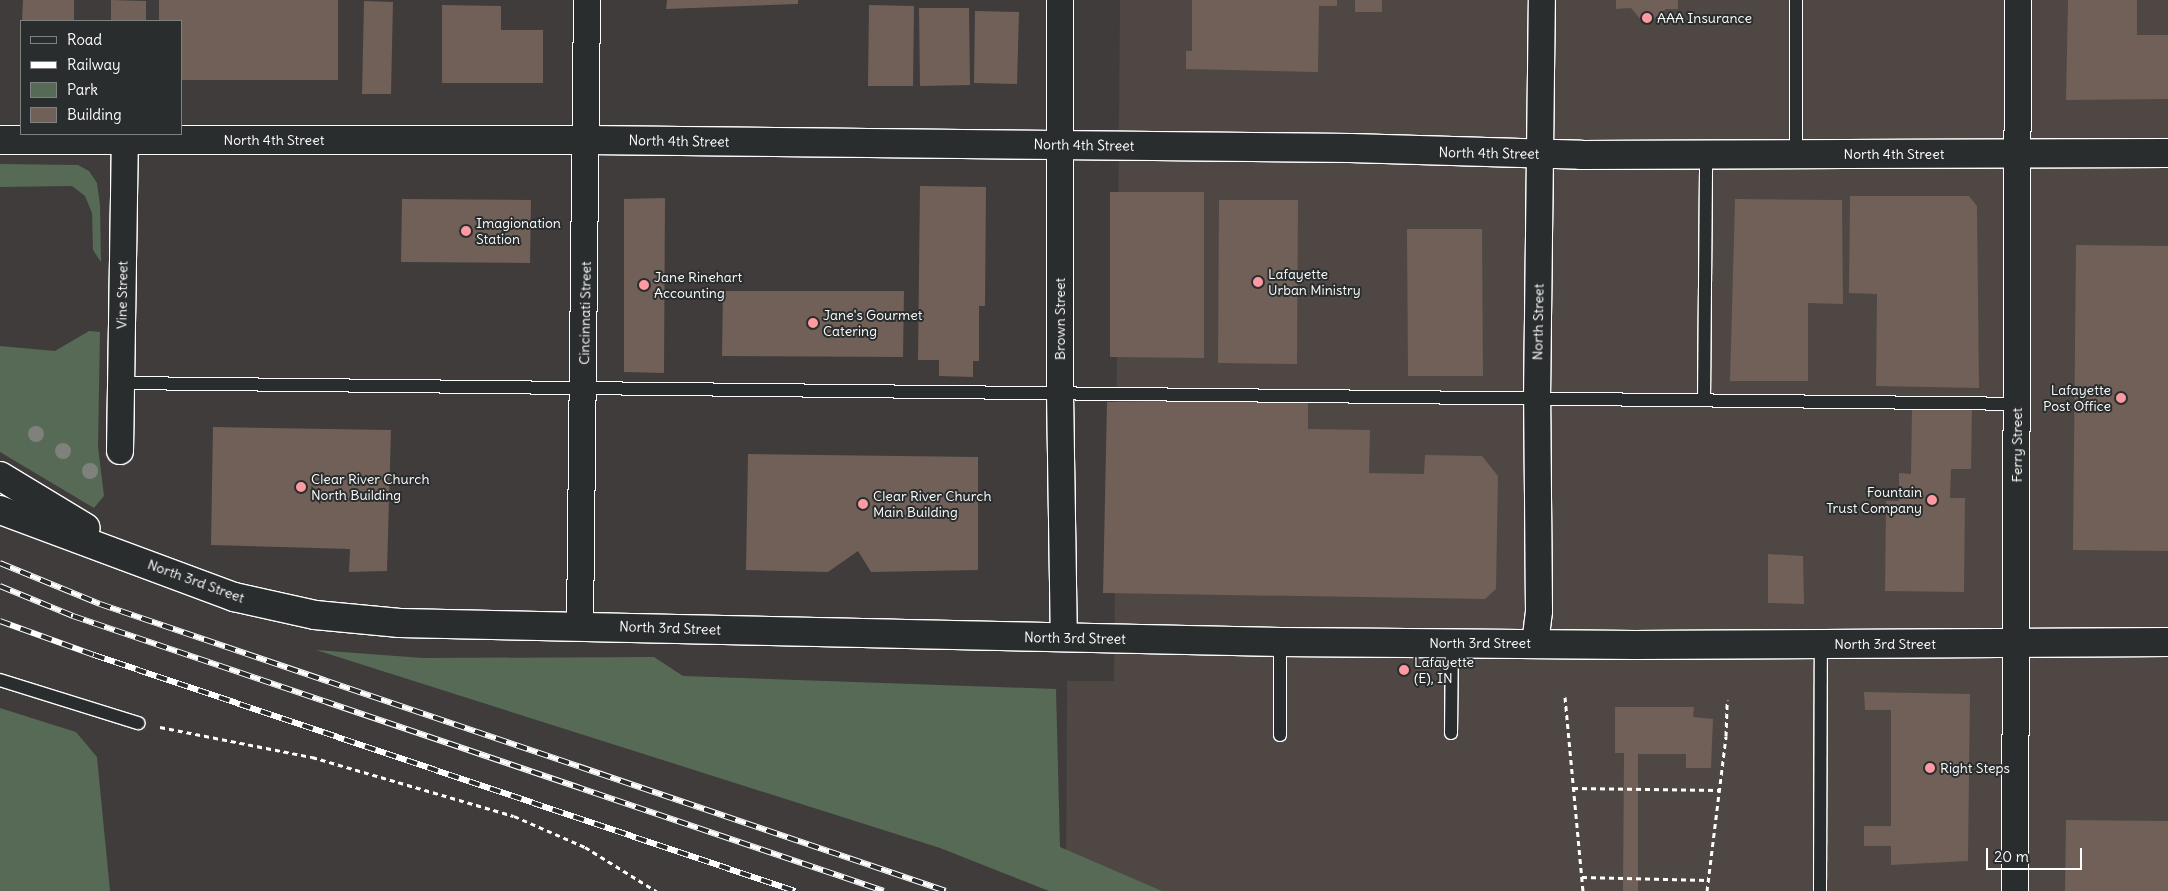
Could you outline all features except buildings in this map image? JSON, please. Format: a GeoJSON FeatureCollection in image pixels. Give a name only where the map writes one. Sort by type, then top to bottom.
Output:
{"type":"FeatureCollection","features":[{"type":"Feature","properties":{"kind":"street","name":"Cincinnati Street"},"geometry":{"type":"LineString","coordinates":[[580,626],[588,140],[587,0]]}},
{"type":"Feature","properties":{"kind":"street","name":"Brown Street"},"geometry":{"type":"LineString","coordinates":[[1060,0],[1060,392],[1064,638]]}},
{"type":"Feature","properties":{"kind":"street","name":"North Street"},"geometry":{"type":"LineString","coordinates":[[1535,644],[1539,611],[1537,399],[1542,154],[1542,0]]}},
{"type":"Feature","properties":{"kind":"street","name":"Ferry Street"},"geometry":{"type":"LineString","coordinates":[[2014,891],[2018,0]]}},
{"type":"Feature","properties":{"kind":"street","name":"North 4th Street"},"geometry":{"type":"LineString","coordinates":[[0,140],[588,140],[1061,144],[1542,154],[2168,153]]}},
{"type":"Feature","properties":{"kind":"street","name":"Vine Street"},"geometry":{"type":"LineString","coordinates":[[120,450],[124,140]]}},
{"type":"Feature","properties":{"kind":"street"},"geometry":{"type":"LineString","coordinates":[[0,476],[134,558]]}},
{"type":"Feature","properties":{"kind":"street","name":"North 3rd Street"},"geometry":{"type":"LineString","coordinates":[[0,510],[134,558],[234,597],[315,615],[400,623],[1280,642],[1821,644],[2168,642]]}},
{"type":"Feature","properties":{"kind":"lane"},"geometry":{"type":"LineString","coordinates":[[1796,0],[1796,154]]}},
{"type":"Feature","properties":{"kind":"lane"},"geometry":{"type":"LineString","coordinates":[[1704,400],[1706,154]]}},
{"type":"Feature","properties":{"kind":"lane"},"geometry":{"type":"LineString","coordinates":[[121,383],[2017,404]]}},
{"type":"Feature","properties":{"kind":"lane"},"geometry":{"type":"LineString","coordinates":[[1280,642],[1280,735]]}},
{"type":"Feature","properties":{"kind":"lane"},"geometry":{"type":"LineString","coordinates":[[1451,733],[1452,643]]}},
{"type":"Feature","properties":{"kind":"lane"},"geometry":{"type":"LineString","coordinates":[[1820,891],[1821,644]]}},
{"type":"Feature","properties":{"kind":"lane"},"geometry":{"type":"LineString","coordinates":[[0,680],[138,723]]}},
{"type":"Feature","properties":{"kind":"path"},"geometry":{"type":"LineString","coordinates":[[1565,697],[1583,891]]}},
{"type":"Feature","properties":{"kind":"path"},"geometry":{"type":"LineString","coordinates":[[1707,891],[1726,736],[1727,700]]}},
{"type":"Feature","properties":{"kind":"path"},"geometry":{"type":"LineString","coordinates":[[138,723],[312,758],[514,816],[585,846],[656,891]]}},
{"type":"Feature","properties":{"kind":"path"},"geometry":{"type":"LineString","coordinates":[[1573,788],[1719,790]]}},
{"type":"Feature","properties":{"kind":"path"},"geometry":{"type":"LineString","coordinates":[[1582,877],[1708,880]]}},
{"type":"Feature","properties":{"kind":"shaded area"},"geometry":{"type":"Polygon","coordinates":[[[1120,0],[2168,0],[2168,891],[1066,891],[1067,681],[1114,681],[1120,0]]]}},
{"type":"Feature","properties":{"kind":"green space"},"geometry":{"type":"Polygon","coordinates":[[[0,164],[78,165],[89,171],[97,183],[100,205],[101,262],[93,250],[92,213],[85,196],[72,186],[0,187],[0,164]]]}},
{"type":"Feature","properties":{"kind":"green space"},"geometry":{"type":"Polygon","coordinates":[[[89,331],[100,332],[98,447],[104,496],[94,508],[0,452],[0,346],[55,351],[89,331]]]}},
{"type":"Feature","properties":{"kind":"green space"},"geometry":{"type":"Polygon","coordinates":[[[316,650],[423,658],[654,657],[683,676],[1056,689],[1060,847],[1162,891],[1049,891],[940,848],[316,650]]]}},
{"type":"Feature","properties":{"kind":"green space"},"geometry":{"type":"Polygon","coordinates":[[[0,708],[76,732],[97,757],[110,891],[0,891],[0,708]]]}},
{"type":"Feature","properties":{"kind":"railway"},"geometry":{"type":"LineString","coordinates":[[0,563],[100,604],[946,891]]}},
{"type":"Feature","properties":{"kind":"railway"},"geometry":{"type":"LineString","coordinates":[[0,586],[73,616],[884,891]]}},
{"type":"Feature","properties":{"kind":"railway"},"geometry":{"type":"LineString","coordinates":[[0,621],[94,655],[795,891]]}},
{"type":"Feature","properties":{"kind":"place","name":"AAA Insurance"},"geometry":{"type":"Point","coordinates":[1647,18]}},
{"type":"Feature","properties":{"kind":"place","name":"Imagionation Station"},"geometry":{"type":"Point","coordinates":[466,231]}},
{"type":"Feature","properties":{"kind":"place","name":"Lafayette Urban Ministry"},"geometry":{"type":"Point","coordinates":[1258,282]}},
{"type":"Feature","properties":{"kind":"place","name":"Jane Rinehart Accounting"},"geometry":{"type":"Point","coordinates":[644,285]}},
{"type":"Feature","properties":{"kind":"place","name":"Jane's Gourmet Catering"},"geometry":{"type":"Point","coordinates":[813,323]}},
{"type":"Feature","properties":{"kind":"place","name":"Lafayette Post Office"},"geometry":{"type":"Point","coordinates":[2121,398]}},
{"type":"Feature","properties":{"kind":"place","name":"Clear River Church North Building"},"geometry":{"type":"Point","coordinates":[301,487]}},
{"type":"Feature","properties":{"kind":"place","name":"Fountain Trust Company"},"geometry":{"type":"Point","coordinates":[1932,500]}},
{"type":"Feature","properties":{"kind":"place","name":"Clear River Church Main Building"},"geometry":{"type":"Point","coordinates":[863,504]}},
{"type":"Feature","properties":{"kind":"place","name":"Lafayette (E), IN"},"geometry":{"type":"Point","coordinates":[1404,670]}},
{"type":"Feature","properties":{"kind":"place","name":"Right Steps"},"geometry":{"type":"Point","coordinates":[1930,768]}}]}
